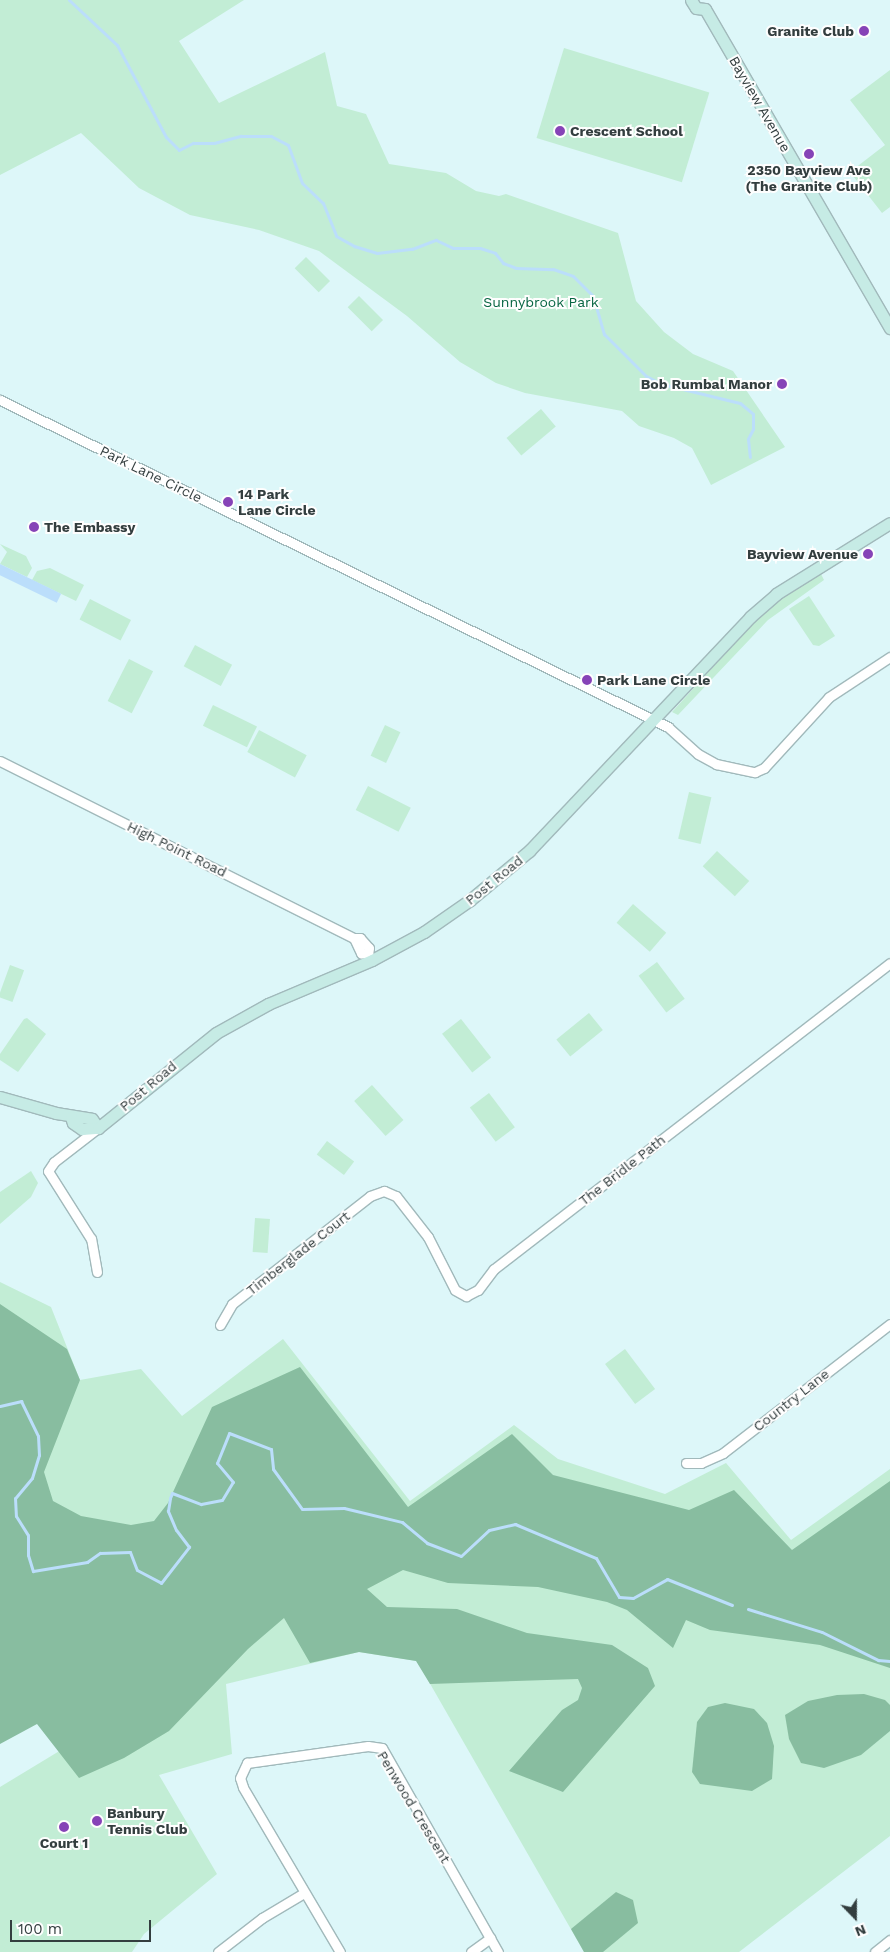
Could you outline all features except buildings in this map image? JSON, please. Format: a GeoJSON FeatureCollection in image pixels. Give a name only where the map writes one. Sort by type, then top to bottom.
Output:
{"type":"FeatureCollection","features":[{"type":"Feature","properties":{"kind":"street","name":"Bayview Avenue"},"geometry":{"type":"LineString","coordinates":[[691,0],[696,8],[706,5],[890,328]]}},
{"type":"Feature","properties":{"kind":"street","name":"Park Lane Circle"},"geometry":{"type":"LineString","coordinates":[[0,400],[671,729],[698,754],[716,764],[755,772],[774,758],[829,697],[890,657]]}},
{"type":"Feature","properties":{"kind":"street","name":"Post Road"},"geometry":{"type":"LineString","coordinates":[[97,1272],[91,1239],[48,1171],[54,1162],[216,1033],[268,1004],[431,927],[529,851],[750,617],[776,594],[890,523]]}},
{"type":"Feature","properties":{"kind":"street","name":"High Point Road"},"geometry":{"type":"LineString","coordinates":[[0,761],[354,938],[360,938],[369,948],[370,957]]}},
{"type":"Feature","properties":{"kind":"street","name":"The Bridle Path"},"geometry":{"type":"LineString","coordinates":[[384,1191],[396,1196],[428,1236],[442,1259],[448,1280],[455,1290],[466,1296],[478,1290],[494,1269],[890,963]]}},
{"type":"Feature","properties":{"kind":"street"},"geometry":{"type":"LineString","coordinates":[[0,1097],[71,1117],[73,1123],[82,1129],[98,1128]]}},
{"type":"Feature","properties":{"kind":"street","name":"Timberglade Court"},"geometry":{"type":"LineString","coordinates":[[220,1325],[232,1304],[370,1196],[384,1191]]}},
{"type":"Feature","properties":{"kind":"street","name":"Country Lane"},"geometry":{"type":"LineString","coordinates":[[686,1463],[701,1463],[723,1452],[890,1324]]}},
{"type":"Feature","properties":{"kind":"street","name":"Penwood Crescent"},"geometry":{"type":"LineString","coordinates":[[340,1952],[243,1787],[242,1770],[255,1760],[374,1746],[382,1748],[490,1938]]}},
{"type":"Feature","properties":{"kind":"street"},"geometry":{"type":"LineString","coordinates":[[218,1952],[262,1918],[304,1893]]}},
{"type":"Feature","properties":{"kind":"street"},"geometry":{"type":"LineString","coordinates":[[472,1952],[490,1938],[498,1952]]}},
{"type":"Feature","properties":{"kind":"street"},"geometry":{"type":"LineString","coordinates":[[875,1952],[890,1940]]}},
{"type":"Feature","properties":{"kind":"green space","name":"Sunnybrook Park"},"geometry":{"type":"Polygon","coordinates":[[[0,0],[244,0],[179,41],[219,103],[325,52],[337,106],[366,114],[389,164],[446,173],[476,191],[499,196],[506,194],[618,233],[636,301],[664,332],[693,354],[733,371],[785,447],[711,485],[692,448],[674,438],[639,426],[622,411],[525,393],[496,383],[460,362],[407,316],[319,251],[259,230],[190,215],[139,188],[81,133],[0,175],[0,0]]]}},
{"type":"Feature","properties":{"kind":"green space"},"geometry":{"type":"Polygon","coordinates":[[[564,48],[709,92],[682,182],[537,138],[564,48]]]}},
{"type":"Feature","properties":{"kind":"green space"},"geometry":{"type":"Polygon","coordinates":[[[890,70],[890,207],[882,213],[850,172],[885,145],[850,100],[890,70]]]}},
{"type":"Feature","properties":{"kind":"green space"},"geometry":{"type":"Polygon","coordinates":[[[306,257],[330,281],[319,292],[295,268],[306,257]]]}},
{"type":"Feature","properties":{"kind":"green space"},"geometry":{"type":"Polygon","coordinates":[[[359,296],[383,320],[372,331],[348,307],[359,296]]]}},
{"type":"Feature","properties":{"kind":"green space"},"geometry":{"type":"Polygon","coordinates":[[[541,409],[556,427],[521,456],[507,438],[541,409]]]}},
{"type":"Feature","properties":{"kind":"green space"},"geometry":{"type":"Polygon","coordinates":[[[0,544],[26,556],[32,568],[27,577],[0,564],[7,552],[0,544]]]}},
{"type":"Feature","properties":{"kind":"green space"},"geometry":{"type":"Polygon","coordinates":[[[50,568],[84,585],[76,601],[32,580],[37,571],[50,568]]]}},
{"type":"Feature","properties":{"kind":"green space"},"geometry":{"type":"Polygon","coordinates":[[[821,574],[824,580],[768,620],[678,715],[672,712],[763,612],[796,586],[821,574]]]}},
{"type":"Feature","properties":{"kind":"green space"},"geometry":{"type":"Polygon","coordinates":[[[809,596],[835,636],[819,646],[813,645],[789,609],[809,596]]]}},
{"type":"Feature","properties":{"kind":"green space"},"geometry":{"type":"Polygon","coordinates":[[[90,599],[131,620],[121,640],[80,619],[90,599]]]}},
{"type":"Feature","properties":{"kind":"green space"},"geometry":{"type":"Polygon","coordinates":[[[195,645],[232,665],[221,686],[184,666],[195,645]]]}},
{"type":"Feature","properties":{"kind":"green space"},"geometry":{"type":"Polygon","coordinates":[[[129,659],[153,671],[132,713],[108,701],[129,659]]]}},
{"type":"Feature","properties":{"kind":"green space"},"geometry":{"type":"Polygon","coordinates":[[[213,705],[257,726],[247,747],[203,726],[213,705]]]}},
{"type":"Feature","properties":{"kind":"green space"},"geometry":{"type":"Polygon","coordinates":[[[385,725],[400,732],[386,763],[371,756],[385,725]]]}},
{"type":"Feature","properties":{"kind":"green space"},"geometry":{"type":"Polygon","coordinates":[[[259,730],[307,755],[295,777],[247,752],[259,730]]]}},
{"type":"Feature","properties":{"kind":"green space"},"geometry":{"type":"Polygon","coordinates":[[[368,786],[411,808],[399,832],[356,810],[368,786]]]}},
{"type":"Feature","properties":{"kind":"green space"},"geometry":{"type":"Polygon","coordinates":[[[689,792],[711,797],[701,844],[678,839],[689,792]]]}},
{"type":"Feature","properties":{"kind":"green space"},"geometry":{"type":"Polygon","coordinates":[[[717,851],[749,881],[735,896],[703,866],[717,851]]]}},
{"type":"Feature","properties":{"kind":"green space"},"geometry":{"type":"Polygon","coordinates":[[[633,904],[666,933],[650,952],[617,923],[633,904]]]}},
{"type":"Feature","properties":{"kind":"green space"},"geometry":{"type":"Polygon","coordinates":[[[657,962],[685,999],[666,1013],[639,976],[657,962]]]}},
{"type":"Feature","properties":{"kind":"green space"},"geometry":{"type":"Polygon","coordinates":[[[10,965],[24,970],[12,1002],[0,998],[10,965]]]}},
{"type":"Feature","properties":{"kind":"green space"},"geometry":{"type":"Polygon","coordinates":[[[589,1013],[603,1030],[570,1057],[556,1039],[589,1013]]]}},
{"type":"Feature","properties":{"kind":"green space"},"geometry":{"type":"Polygon","coordinates":[[[27,1018],[46,1034],[18,1072],[0,1060],[0,1054],[24,1019],[27,1018]]]}},
{"type":"Feature","properties":{"kind":"green space"},"geometry":{"type":"Polygon","coordinates":[[[461,1019],[491,1058],[472,1072],[442,1034],[461,1019]]]}},
{"type":"Feature","properties":{"kind":"green space"},"geometry":{"type":"Polygon","coordinates":[[[372,1085],[403,1120],[386,1136],[354,1101],[372,1085]]]}},
{"type":"Feature","properties":{"kind":"green space"},"geometry":{"type":"Polygon","coordinates":[[[489,1093],[515,1127],[496,1142],[470,1107],[489,1093]]]}},
{"type":"Feature","properties":{"kind":"green space"},"geometry":{"type":"Polygon","coordinates":[[[327,1141],[354,1161],[344,1175],[317,1155],[327,1141]]]}},
{"type":"Feature","properties":{"kind":"green space"},"geometry":{"type":"Polygon","coordinates":[[[31,1171],[38,1183],[31,1197],[0,1224],[0,1192],[31,1171]]]}},
{"type":"Feature","properties":{"kind":"green space"},"geometry":{"type":"Polygon","coordinates":[[[255,1218],[270,1219],[268,1253],[253,1252],[255,1218]]]}},
{"type":"Feature","properties":{"kind":"green space"},"geometry":{"type":"Polygon","coordinates":[[[0,1282],[51,1307],[80,1380],[141,1369],[182,1416],[283,1339],[410,1501],[514,1425],[558,1459],[665,1494],[726,1463],[791,1540],[890,1469],[890,1836],[739,1952],[584,1952],[417,1661],[359,1652],[226,1684],[232,1754],[159,1775],[217,1874],[144,1934],[132,1952],[0,1952],[0,1787],[66,1747],[0,1680],[0,1282]]]}},
{"type":"Feature","properties":{"kind":"green space"},"geometry":{"type":"Polygon","coordinates":[[[0,1304],[67,1349],[80,1380],[44,1472],[53,1501],[81,1516],[131,1525],[154,1521],[168,1503],[212,1407],[300,1367],[408,1507],[512,1434],[553,1475],[689,1510],[734,1490],[792,1550],[890,1481],[890,1668],[820,1645],[710,1630],[686,1620],[673,1648],[627,1610],[607,1602],[538,1587],[448,1583],[403,1570],[367,1589],[387,1607],[457,1609],[527,1633],[612,1645],[648,1668],[655,1686],[563,1792],[509,1771],[562,1710],[578,1700],[582,1688],[578,1679],[430,1684],[416,1661],[359,1652],[310,1663],[284,1618],[248,1649],[169,1731],[124,1758],[79,1778],[37,1724],[0,1744],[0,1304]]]}},
{"type":"Feature","properties":{"kind":"green space"},"geometry":{"type":"Polygon","coordinates":[[[625,1349],[655,1389],[635,1404],[605,1364],[625,1349]]]}},
{"type":"Feature","properties":{"kind":"green space"},"geometry":{"type":"Polygon","coordinates":[[[864,1694],[885,1700],[890,1705],[890,1731],[861,1755],[824,1768],[801,1763],[789,1739],[785,1715],[808,1701],[837,1695],[864,1694]]]}},
{"type":"Feature","properties":{"kind":"green space"},"geometry":{"type":"Polygon","coordinates":[[[725,1703],[754,1709],[767,1723],[774,1746],[772,1779],[752,1791],[700,1784],[692,1772],[697,1722],[708,1707],[725,1703]]]}},
{"type":"Feature","properties":{"kind":"green space"},"geometry":{"type":"Polygon","coordinates":[[[616,1892],[633,1900],[638,1923],[603,1952],[584,1952],[571,1929],[616,1892]]]}},
{"type":"Feature","properties":{"kind":"water"},"geometry":{"type":"Polygon","coordinates":[[[0,564],[61,594],[57,603],[0,575],[0,564]]]}},
{"type":"Feature","properties":{"kind":"waterway"},"geometry":{"type":"LineString","coordinates":[[69,0],[117,45],[166,137],[179,150],[193,143],[214,143],[241,136],[271,136],[288,145],[302,183],[323,203],[336,236],[354,246],[377,253],[412,249],[436,240],[453,248],[480,248],[495,253],[503,263],[516,268],[553,269],[573,276],[593,296],[604,334],[646,376],[662,384],[740,403],[753,414],[753,429],[748,439],[750,457]]}},
{"type":"Feature","properties":{"kind":"waterway"},"geometry":{"type":"LineString","coordinates":[[0,1406],[21,1401],[38,1436],[39,1455],[32,1478],[15,1498],[16,1516],[28,1535],[28,1555],[33,1571],[87,1562],[100,1553],[130,1552],[137,1570],[161,1583],[189,1547],[176,1530],[168,1511],[172,1493],[201,1504],[222,1500],[233,1482],[217,1463],[229,1433],[271,1449],[273,1469],[302,1509],[344,1508],[402,1522],[427,1543],[461,1556],[489,1530],[515,1524],[596,1558],[619,1597],[633,1598],[667,1579],[732,1605]]}},
{"type":"Feature","properties":{"kind":"waterway"},"geometry":{"type":"LineString","coordinates":[[748,1609],[822,1632],[878,1660],[890,1661]]}},
{"type":"Feature","properties":{"kind":"place","name":"Granite Club"},"geometry":{"type":"Point","coordinates":[864,31]}},
{"type":"Feature","properties":{"kind":"place","name":"Crescent School"},"geometry":{"type":"Point","coordinates":[560,131]}},
{"type":"Feature","properties":{"kind":"place","name":"2350 Bayview Ave (The Granite Club)"},"geometry":{"type":"Point","coordinates":[809,154]}},
{"type":"Feature","properties":{"kind":"place","name":"Bob Rumbal Manor"},"geometry":{"type":"Point","coordinates":[782,384]}},
{"type":"Feature","properties":{"kind":"place","name":"14 Park Lane Circle"},"geometry":{"type":"Point","coordinates":[228,502]}},
{"type":"Feature","properties":{"kind":"place","name":"The Embassy"},"geometry":{"type":"Point","coordinates":[34,527]}},
{"type":"Feature","properties":{"kind":"place","name":"Bayview Avenue"},"geometry":{"type":"Point","coordinates":[868,554]}},
{"type":"Feature","properties":{"kind":"place","name":"Park Lane Circle"},"geometry":{"type":"Point","coordinates":[587,680]}},
{"type":"Feature","properties":{"kind":"place","name":"Banbury Tennis Club"},"geometry":{"type":"Point","coordinates":[97,1821]}},
{"type":"Feature","properties":{"kind":"place","name":"Court 1"},"geometry":{"type":"Point","coordinates":[64,1827]}}]}
